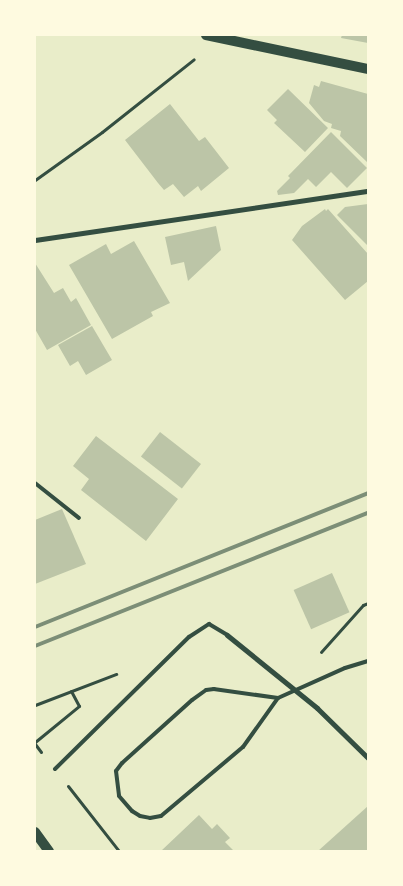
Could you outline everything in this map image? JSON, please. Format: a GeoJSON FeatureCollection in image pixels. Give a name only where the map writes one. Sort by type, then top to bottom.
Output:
{"type":"FeatureCollection","features":[{"type":"Feature","properties":{"kind":"main road"},"geometry":{"type":"LineString","coordinates":[[206,35],[221,36],[368,69]]}},
{"type":"Feature","properties":{"kind":"main road"},"geometry":{"type":"LineString","coordinates":[[35,832],[49,851]]}},
{"type":"Feature","properties":{"kind":"street"},"geometry":{"type":"LineString","coordinates":[[35,240],[368,191]]}},
{"type":"Feature","properties":{"kind":"street"},"geometry":{"type":"LineString","coordinates":[[227,635],[293,691],[317,708],[368,758]]}},
{"type":"Feature","properties":{"kind":"lane"},"geometry":{"type":"LineString","coordinates":[[35,483],[79,518]]}},
{"type":"Feature","properties":{"kind":"lane"},"geometry":{"type":"LineString","coordinates":[[55,769],[189,637],[209,624],[227,635]]}},
{"type":"Feature","properties":{"kind":"lane"},"geometry":{"type":"LineString","coordinates":[[278,698],[214,689],[206,690],[192,700],[122,763],[116,772],[119,796],[132,811],[140,816],[150,818],[161,816],[242,747],[278,698],[345,668],[368,661]]}},
{"type":"Feature","properties":{"kind":"path"},"geometry":{"type":"LineString","coordinates":[[35,180],[102,132],[221,36]]}},
{"type":"Feature","properties":{"kind":"path"},"geometry":{"type":"LineString","coordinates":[[35,705],[113,675]]}},
{"type":"Feature","properties":{"kind":"path"},"geometry":{"type":"LineString","coordinates":[[71,691],[79,706],[35,743],[119,851]]}},
{"type":"Feature","properties":{"kind":"building"},"geometry":{"type":"Polygon","coordinates":[[[342,35],[368,35],[368,43],[341,38],[342,35]]]}},
{"type":"Feature","properties":{"kind":"building"},"geometry":{"type":"Polygon","coordinates":[[[321,81],[368,94],[367,162],[340,136],[341,131],[331,128],[332,124],[324,121],[309,103],[314,85],[319,87],[321,81]]]}},
{"type":"Feature","properties":{"kind":"building"},"geometry":{"type":"Polygon","coordinates":[[[288,89],[328,128],[305,152],[274,123],[277,120],[267,110],[288,89]]]}},
{"type":"Feature","properties":{"kind":"building"},"geometry":{"type":"Polygon","coordinates":[[[170,104],[199,141],[205,137],[229,168],[201,191],[198,186],[184,197],[173,184],[164,190],[125,140],[170,104]]]}},
{"type":"Feature","properties":{"kind":"building"},"geometry":{"type":"Polygon","coordinates":[[[331,132],[367,168],[347,188],[331,172],[316,187],[308,179],[294,193],[278,195],[277,191],[290,178],[288,176],[331,132]]]}},
{"type":"Feature","properties":{"kind":"building"},"geometry":{"type":"Polygon","coordinates":[[[368,204],[368,246],[337,215],[345,207],[368,204]]]}},
{"type":"Feature","properties":{"kind":"building"},"geometry":{"type":"Polygon","coordinates":[[[325,209],[326,211],[328,209],[368,254],[368,281],[345,300],[292,240],[302,226],[325,209]]]}},
{"type":"Feature","properties":{"kind":"building"},"geometry":{"type":"Polygon","coordinates":[[[216,226],[221,250],[188,281],[184,262],[171,265],[165,237],[216,226]]]}},
{"type":"Feature","properties":{"kind":"building"},"geometry":{"type":"Polygon","coordinates":[[[134,241],[170,303],[151,312],[153,316],[112,339],[69,265],[106,244],[111,254],[134,241]]]}},
{"type":"Feature","properties":{"kind":"building"},"geometry":{"type":"Polygon","coordinates":[[[35,263],[54,293],[63,288],[71,302],[76,298],[91,325],[47,350],[35,329],[35,263]]]}},
{"type":"Feature","properties":{"kind":"building"},"geometry":{"type":"Polygon","coordinates":[[[92,326],[112,360],[86,375],[78,361],[70,366],[58,345],[92,326]]]}},
{"type":"Feature","properties":{"kind":"building"},"geometry":{"type":"Polygon","coordinates":[[[160,432],[201,464],[182,488],[141,456],[160,432]]]}},
{"type":"Feature","properties":{"kind":"building"},"geometry":{"type":"Polygon","coordinates":[[[96,436],[178,499],[146,541],[81,490],[89,479],[73,466],[96,436]]]}},
{"type":"Feature","properties":{"kind":"building"},"geometry":{"type":"Polygon","coordinates":[[[62,509],[86,564],[35,584],[35,520],[62,509]]]}},
{"type":"Feature","properties":{"kind":"building"},"geometry":{"type":"Polygon","coordinates":[[[332,573],[349,612],[311,629],[294,590],[332,573]]]}},
{"type":"Feature","properties":{"kind":"building"},"geometry":{"type":"Polygon","coordinates":[[[368,806],[368,851],[318,851],[368,806]]]}},
{"type":"Feature","properties":{"kind":"building"},"geometry":{"type":"Polygon","coordinates":[[[199,815],[212,829],[217,824],[230,838],[225,842],[234,851],[161,851],[199,815]]]}},
{"type":"Feature","properties":{"kind":"railway"},"geometry":{"type":"LineString","coordinates":[[35,627],[368,493]]}},
{"type":"Feature","properties":{"kind":"railway"},"geometry":{"type":"LineString","coordinates":[[35,646],[368,513]]}}]}
